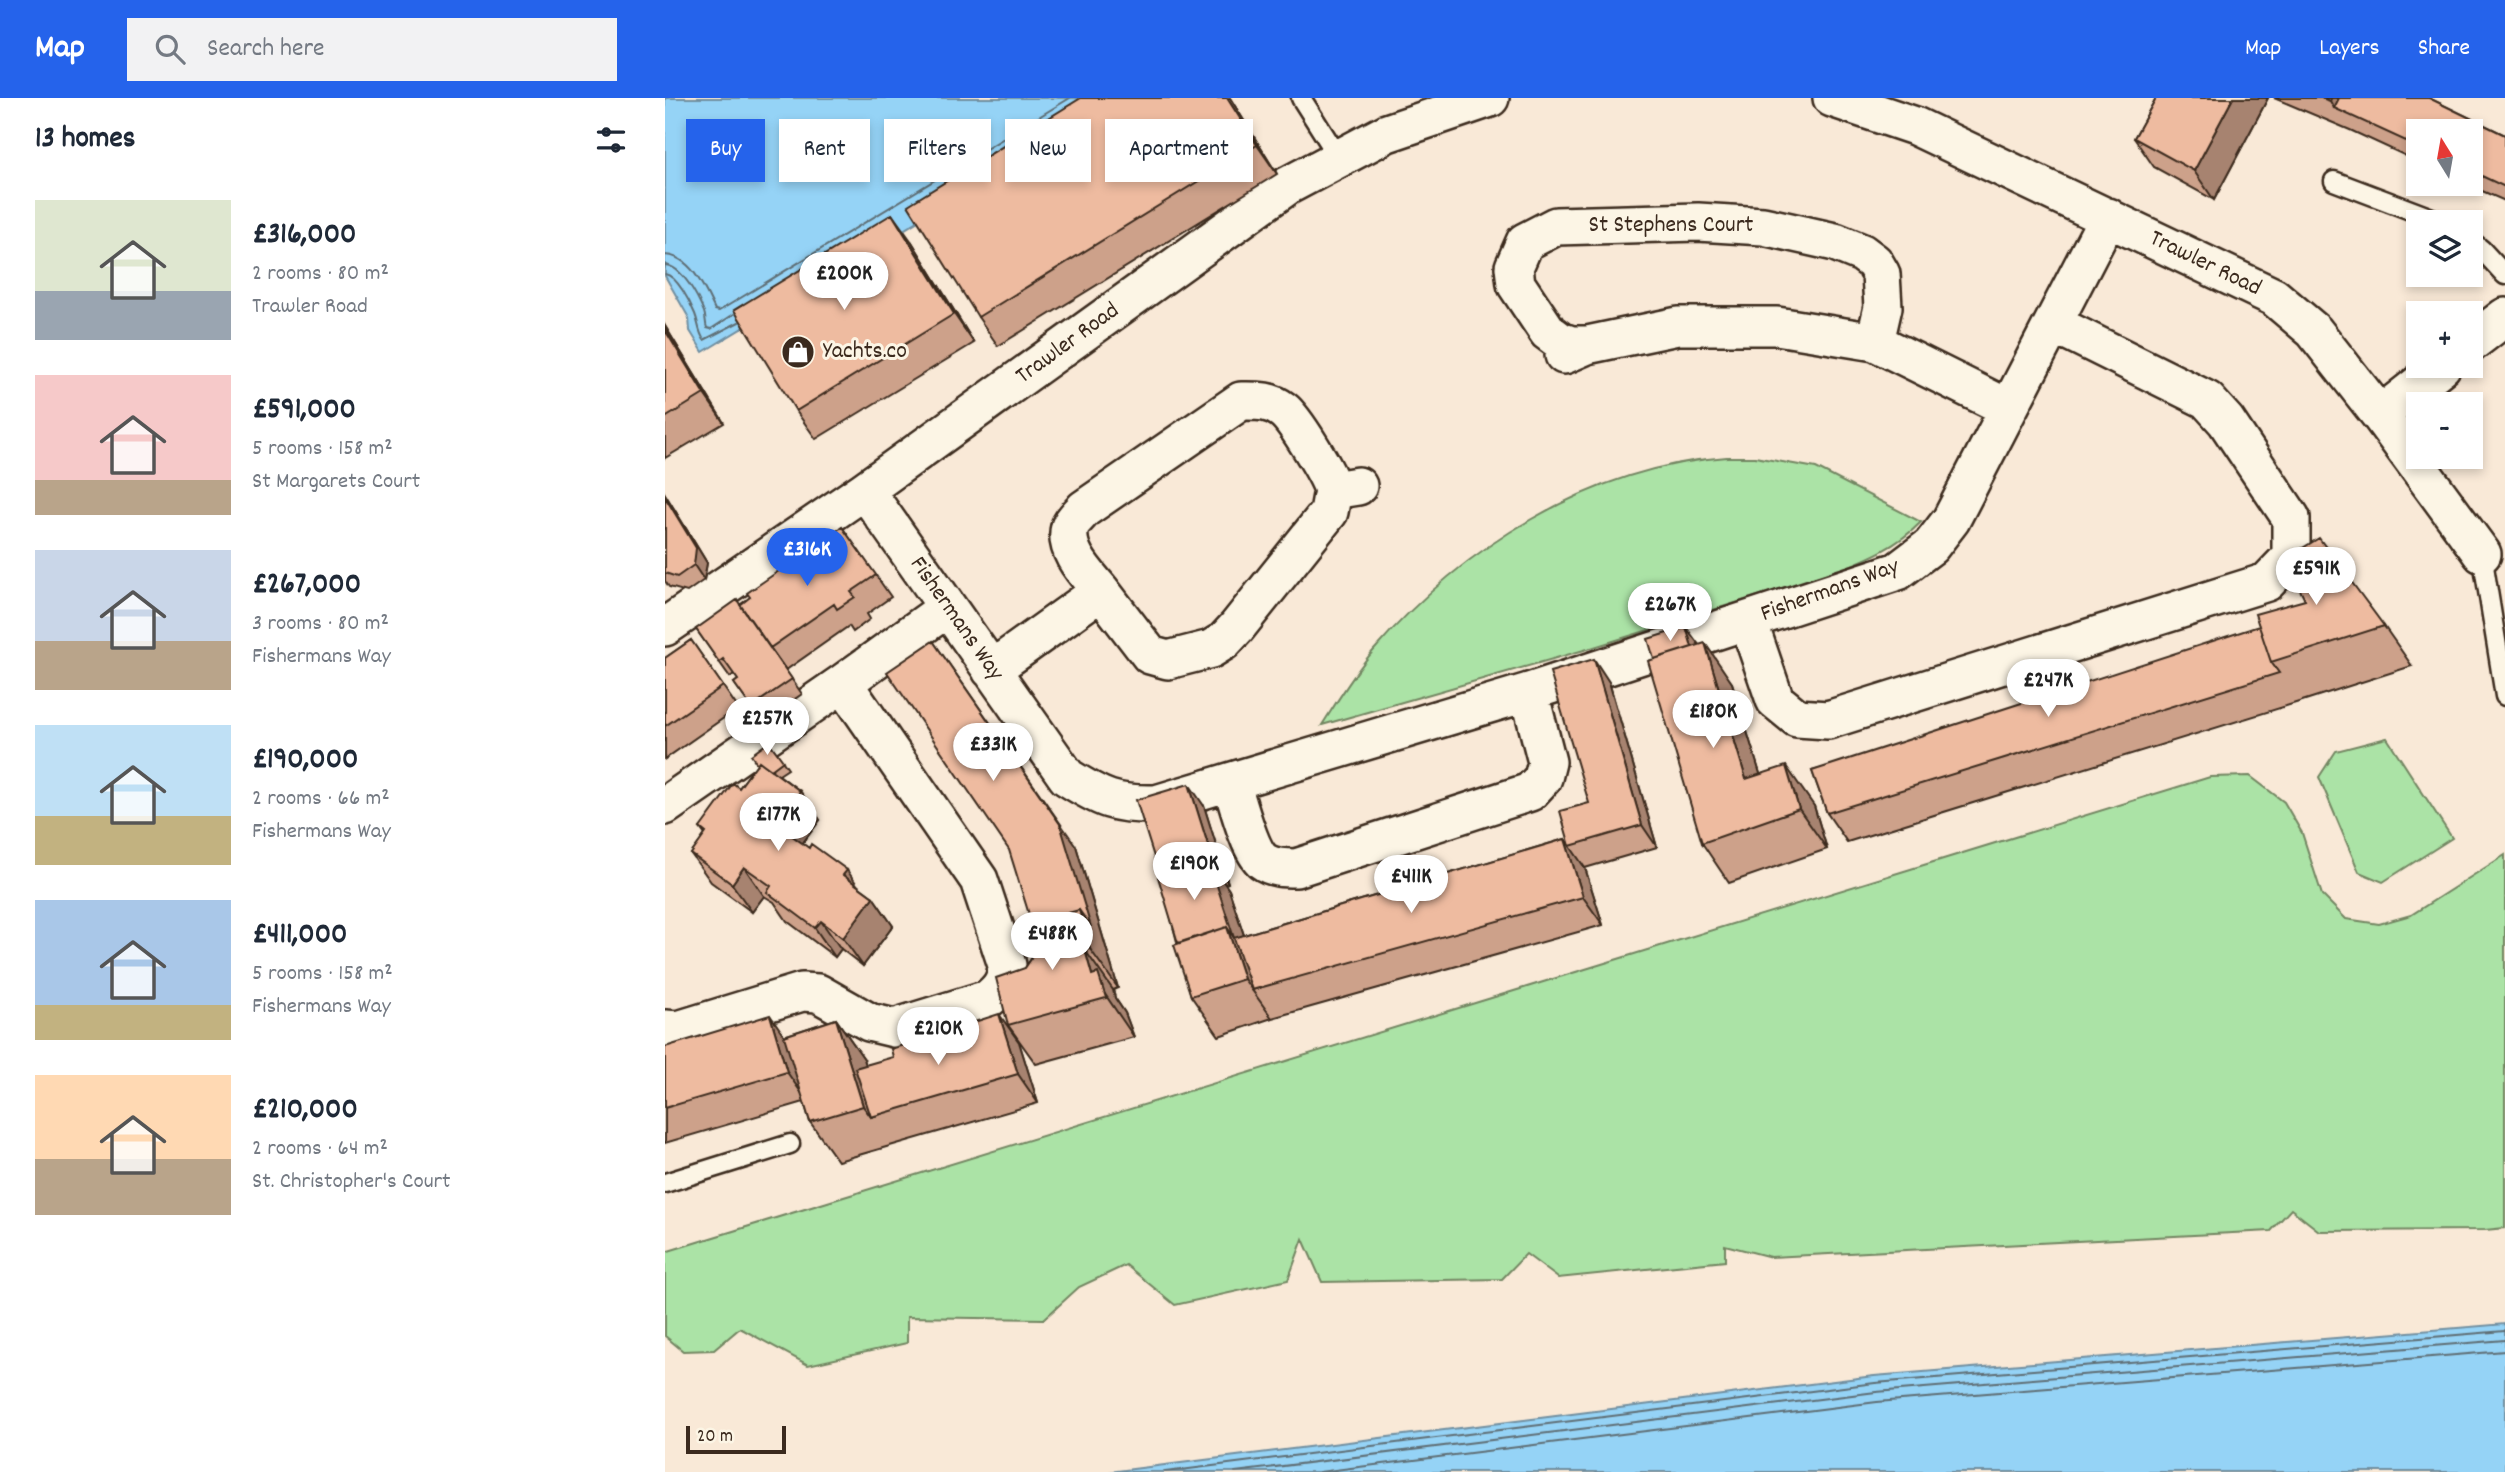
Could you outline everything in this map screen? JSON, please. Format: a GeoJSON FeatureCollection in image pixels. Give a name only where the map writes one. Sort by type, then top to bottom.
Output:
{"type":"FeatureCollection","features":[{"type":"Feature","properties":{"kind":"street","name":"Trawler Road"},"geometry":{"type":"LineString","coordinates":[[665,626],[865,490],[1287,186],[1387,133],[1490,98]]}},
{"type":"Feature","properties":{"kind":"street","name":"Trawler Road"},"geometry":{"type":"LineString","coordinates":[[1832,98],[1915,126],[2274,298],[2314,331],[2482,554]]}},
{"type":"Feature","properties":{"kind":"street","name":"Fishermans Way"},"geometry":{"type":"LineString","coordinates":[[865,490],[1067,777],[1094,794],[1125,805],[1156,804],[1529,692],[1898,571],[1931,546],[1951,520],[2108,217]]}},
{"type":"Feature","properties":{"kind":"street","name":"St Stephens Court"},"geometry":{"type":"LineString","coordinates":[[1875,342],[1883,307],[1881,274],[1874,262],[1862,253],[1835,242],[1763,226],[1698,222],[1556,226],[1525,243],[1514,267],[1516,284],[1548,332],[1571,345],[1573,351],[1678,326],[1777,326],[1875,342],[2008,408]]}},
{"type":"Feature","properties":{"kind":"street"},"geometry":{"type":"LineString","coordinates":[[2483,334],[2505,317]]}},
{"type":"Feature","properties":{"kind":"street"},"geometry":{"type":"LineString","coordinates":[[1748,621],[1775,700],[1797,718],[1828,720],[2267,582],[2291,557],[2291,518],[2226,421],[2207,400],[2054,324]]}},
{"type":"Feature","properties":{"kind":"street"},"geometry":{"type":"LineString","coordinates":[[2379,415],[2427,378]]}},
{"type":"Feature","properties":{"kind":"street"},"geometry":{"type":"LineString","coordinates":[[1241,401],[1265,401],[1285,411],[1329,477],[1345,488],[1237,627],[1211,649],[1168,660],[1150,655],[1101,591],[1076,558],[1070,544],[1070,527],[1084,509],[1241,401]]}},
{"type":"Feature","properties":{"kind":"street"},"geometry":{"type":"LineString","coordinates":[[991,670],[1101,591]]}},
{"type":"Feature","properties":{"kind":"street"},"geometry":{"type":"LineString","coordinates":[[665,806],[947,608]]}},
{"type":"Feature","properties":{"kind":"street"},"geometry":{"type":"LineString","coordinates":[[665,1029],[678,1030],[802,992],[818,993],[869,1022],[894,1028],[988,999],[1000,990],[1007,977],[1007,965],[979,880],[843,683]]}},
{"type":"Feature","properties":{"kind":"street"},"geometry":{"type":"LineString","coordinates":[[1231,782],[1253,846],[1262,860],[1277,867],[1296,868],[1530,792],[1543,778],[1547,762],[1529,692]]}},
{"type":"Feature","properties":{"kind":"lane"},"geometry":{"type":"LineString","coordinates":[[1301,98],[1339,158]]}},
{"type":"Feature","properties":{"kind":"lane"},"geometry":{"type":"LineString","coordinates":[[2334,181],[2410,210]]}},
{"type":"Feature","properties":{"kind":"lane"},"geometry":{"type":"LineString","coordinates":[[2483,251],[2505,275]]}},
{"type":"Feature","properties":{"kind":"lane"},"geometry":{"type":"LineString","coordinates":[[2482,554],[2505,695]]}},
{"type":"Feature","properties":{"kind":"lane"},"geometry":{"type":"LineString","coordinates":[[665,1183],[790,1144]]}},
{"type":"Feature","properties":{"kind":"green space"},"geometry":{"type":"Polygon","coordinates":[[[1727,457],[1755,457],[1816,468],[1921,522],[1892,545],[1835,572],[1591,648],[1322,725],[1374,650],[1447,578],[1488,547],[1532,519],[1578,496],[1626,477],[1676,464],[1727,457]]]}},
{"type":"Feature","properties":{"kind":"green space"},"geometry":{"type":"Polygon","coordinates":[[[2387,738],[2452,838],[2383,882],[2359,872],[2319,777],[2336,751],[2387,738]]]}},
{"type":"Feature","properties":{"kind":"green space"},"geometry":{"type":"Polygon","coordinates":[[[2250,776],[2284,802],[2302,833],[2322,895],[2346,919],[2379,924],[2411,915],[2505,855],[2505,1228],[2319,1231],[2291,1209],[2271,1231],[1771,1257],[1725,1245],[1725,1261],[1558,1278],[1526,1254],[1502,1279],[1322,1282],[1303,1239],[1288,1280],[1175,1305],[1126,1265],[1079,1287],[1044,1319],[907,1317],[907,1343],[808,1365],[740,1328],[714,1350],[683,1351],[665,1336],[665,1252],[2210,777],[2250,776]]]}},
{"type":"Feature","properties":{"kind":"water"},"geometry":{"type":"Polygon","coordinates":[[[665,98],[1120,98],[1086,119],[1005,119],[1005,168],[991,177],[991,119],[884,119],[884,182],[982,182],[703,352],[690,331],[689,318],[665,276],[665,98]]]}},
{"type":"Feature","properties":{"kind":"water"},"geometry":{"type":"Polygon","coordinates":[[[2505,1324],[2505,1472],[1109,1472],[1874,1376],[2505,1324]]]}},
{"type":"Feature","properties":{"kind":"building"},"geometry":{"type":"Polygon","coordinates":[[[1081,98],[1227,98],[1240,119],[1105,119],[1105,182],[1197,182],[978,317],[908,205],[945,182],[991,182],[991,154],[1005,145],[1005,182],[1091,182],[1091,119],[1047,119],[1081,98]]]}},
{"type":"Feature","properties":{"kind":"building"},"geometry":{"type":"Polygon","coordinates":[[[2156,98],[2233,98],[2194,171],[2134,138],[2156,98]]]}},
{"type":"Feature","properties":{"kind":"building"},"geometry":{"type":"Polygon","coordinates":[[[2339,98],[2429,98],[2472,119],[2406,119],[2406,141],[2334,108],[2339,98]]]}},
{"type":"Feature","properties":{"kind":"building"},"geometry":{"type":"Polygon","coordinates":[[[2483,124],[2505,135],[2505,187],[2483,177],[2483,124]]]}},
{"type":"Feature","properties":{"kind":"building"},"geometry":{"type":"Polygon","coordinates":[[[892,214],[954,314],[796,411],[734,310],[892,214]]]}},
{"type":"Feature","properties":{"kind":"building"},"geometry":{"type":"Polygon","coordinates":[[[665,330],[704,394],[665,418],[665,330]]]}},
{"type":"Feature","properties":{"kind":"building"},"geometry":{"type":"Polygon","coordinates":[[[665,497],[696,548],[694,565],[677,577],[665,573],[665,497]]]}},
{"type":"Feature","properties":{"kind":"building"},"geometry":{"type":"Polygon","coordinates":[[[842,527],[876,575],[851,592],[855,597],[837,609],[834,604],[770,648],[740,605],[750,597],[747,593],[796,559],[799,562],[818,549],[815,545],[842,527]]]}},
{"type":"Feature","properties":{"kind":"building"},"geometry":{"type":"Polygon","coordinates":[[[2319,538],[2384,626],[2271,662],[2255,614],[2305,600],[2285,559],[2319,538]]]}},
{"type":"Feature","properties":{"kind":"building"},"geometry":{"type":"Polygon","coordinates":[[[737,600],[792,679],[751,707],[734,683],[738,680],[723,659],[719,662],[696,629],[737,600]]]}},
{"type":"Feature","properties":{"kind":"building"},"geometry":{"type":"Polygon","coordinates":[[[2259,626],[2271,662],[2279,673],[1827,813],[1812,771],[2259,626]]]}},
{"type":"Feature","properties":{"kind":"building"},"geometry":{"type":"Polygon","coordinates":[[[1686,627],[1692,647],[1654,659],[1648,639],[1686,627]]]}},
{"type":"Feature","properties":{"kind":"building"},"geometry":{"type":"Polygon","coordinates":[[[691,640],[723,686],[665,726],[665,658],[691,640]]]}},
{"type":"Feature","properties":{"kind":"building"},"geometry":{"type":"Polygon","coordinates":[[[933,641],[1060,824],[1091,927],[1079,910],[1032,924],[1009,850],[887,672],[933,641]]]}},
{"type":"Feature","properties":{"kind":"building"},"geometry":{"type":"Polygon","coordinates":[[[1705,643],[1746,779],[1786,766],[1799,809],[1702,843],[1648,661],[1705,643]]]}},
{"type":"Feature","properties":{"kind":"building"},"geometry":{"type":"Polygon","coordinates":[[[1594,659],[1642,825],[1570,846],[1560,811],[1589,803],[1550,672],[1594,659]]]}},
{"type":"Feature","properties":{"kind":"building"},"geometry":{"type":"Polygon","coordinates":[[[769,742],[783,761],[771,770],[759,761],[757,764],[751,755],[769,742]]]}},
{"type":"Feature","properties":{"kind":"building"},"geometry":{"type":"Polygon","coordinates":[[[759,761],[800,791],[776,824],[809,848],[811,844],[847,870],[843,875],[873,897],[843,938],[821,921],[815,928],[767,892],[771,886],[744,867],[732,884],[691,854],[706,833],[700,828],[733,783],[739,788],[759,761]]]}},
{"type":"Feature","properties":{"kind":"building"},"geometry":{"type":"Polygon","coordinates":[[[1189,784],[1213,861],[1160,876],[1136,800],[1189,784]]]}},
{"type":"Feature","properties":{"kind":"building"},"geometry":{"type":"Polygon","coordinates":[[[1565,839],[1583,897],[1252,990],[1234,938],[1565,839]]]}},
{"type":"Feature","properties":{"kind":"building"},"geometry":{"type":"Polygon","coordinates":[[[1209,861],[1234,938],[1227,927],[1178,943],[1158,877],[1209,861]]]}},
{"type":"Feature","properties":{"kind":"building"},"geometry":{"type":"Polygon","coordinates":[[[1079,910],[1090,949],[1085,950],[1092,975],[1098,973],[1106,998],[1008,1025],[996,978],[1025,968],[1035,953],[1026,925],[1079,910]]]}},
{"type":"Feature","properties":{"kind":"building"},"geometry":{"type":"Polygon","coordinates":[[[1227,927],[1244,979],[1191,996],[1174,945],[1227,927]]]}},
{"type":"Feature","properties":{"kind":"building"},"geometry":{"type":"Polygon","coordinates":[[[999,1014],[1018,1074],[871,1117],[855,1068],[893,1057],[891,1049],[999,1014]]]}},
{"type":"Feature","properties":{"kind":"building"},"geometry":{"type":"Polygon","coordinates":[[[770,1015],[787,1072],[665,1108],[665,1047],[770,1015]]]}},
{"type":"Feature","properties":{"kind":"building"},"geometry":{"type":"Polygon","coordinates":[[[836,1019],[863,1106],[810,1122],[784,1036],[836,1019]]]}},
{"type":"Feature","properties":{"kind":"place","name":"Yachts.co"},"geometry":{"type":"Point","coordinates":[798,352]}}]}
